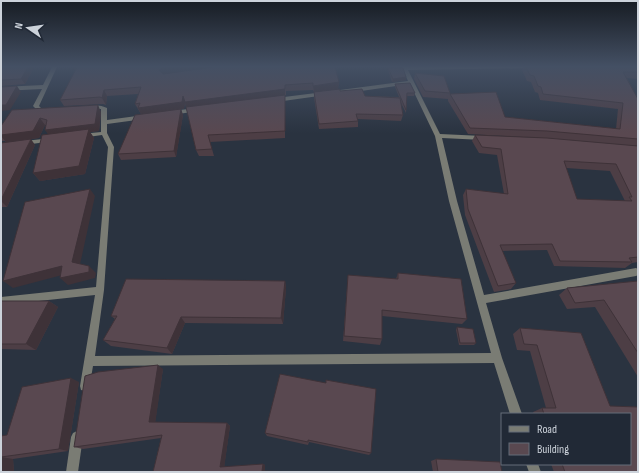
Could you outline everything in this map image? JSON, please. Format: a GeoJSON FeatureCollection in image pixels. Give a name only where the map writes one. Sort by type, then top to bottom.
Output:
{"type":"FeatureCollection","features":[{"type":"Feature","properties":{"kind":"street"},"geometry":{"type":"LineString","coordinates":[[44,89],[36,106],[39,109],[53,110]]}},
{"type":"Feature","properties":{"kind":"street"},"geometry":{"type":"LineString","coordinates":[[336,92],[358,89]]}},
{"type":"Feature","properties":{"kind":"street"},"geometry":{"type":"LineString","coordinates":[[415,89],[438,136],[453,201],[497,358],[516,413]]}},
{"type":"Feature","properties":{"kind":"street"},"geometry":{"type":"LineString","coordinates":[[266,101],[328,93]]}},
{"type":"Feature","properties":{"kind":"street"},"geometry":{"type":"LineString","coordinates":[[80,108],[104,108],[104,133],[111,147],[100,290],[83,399]]}},
{"type":"Feature","properties":{"kind":"street"},"geometry":{"type":"LineString","coordinates":[[166,114],[205,109]]}},
{"type":"Feature","properties":{"kind":"street"},"geometry":{"type":"LineString","coordinates":[[105,122],[151,116]]}},
{"type":"Feature","properties":{"kind":"street"},"geometry":{"type":"LineString","coordinates":[[72,137],[104,133]]}},
{"type":"Feature","properties":{"kind":"street"},"geometry":{"type":"LineString","coordinates":[[438,136],[491,138]]}},
{"type":"Feature","properties":{"kind":"street"},"geometry":{"type":"LineString","coordinates":[[17,144],[56,139]]}},
{"type":"Feature","properties":{"kind":"street"},"geometry":{"type":"LineString","coordinates":[[481,300],[636,272]]}},
{"type":"Feature","properties":{"kind":"street"},"geometry":{"type":"LineString","coordinates":[[1,302],[100,290]]}},
{"type":"Feature","properties":{"kind":"street"},"geometry":{"type":"LineString","coordinates":[[89,361],[497,358]]}},
{"type":"Feature","properties":{"kind":"street"},"geometry":{"type":"LineString","coordinates":[[72,472],[78,429]]}},
{"type":"Feature","properties":{"kind":"building"},"geometry":{"type":"Polygon","coordinates":[[[1,89],[15,89],[6,105],[1,105],[1,89]]]}},
{"type":"Feature","properties":{"kind":"building"},"geometry":{"type":"Polygon","coordinates":[[[66,89],[115,89],[104,90],[102,98],[60,100],[66,89]]]}},
{"type":"Feature","properties":{"kind":"building"},"geometry":{"type":"Polygon","coordinates":[[[140,89],[284,89],[185,102],[183,96],[182,102],[138,108],[140,103],[135,104],[140,89]]]}},
{"type":"Feature","properties":{"kind":"building"},"geometry":{"type":"Polygon","coordinates":[[[339,89],[340,91],[362,89],[365,96],[400,98],[403,115],[356,114],[358,121],[319,124],[314,92],[339,89]]]}},
{"type":"Feature","properties":{"kind":"building"},"geometry":{"type":"Polygon","coordinates":[[[397,89],[413,89],[415,93],[407,93],[406,110],[397,89]]]}},
{"type":"Feature","properties":{"kind":"building"},"geometry":{"type":"Polygon","coordinates":[[[424,89],[449,89],[450,93],[425,91],[424,89]]]}},
{"type":"Feature","properties":{"kind":"building"},"geometry":{"type":"Polygon","coordinates":[[[542,89],[632,89],[638,99],[638,139],[547,131],[470,128],[450,94],[496,92],[505,117],[620,129],[623,103],[543,94],[542,89]]]}},
{"type":"Feature","properties":{"kind":"building"},"geometry":{"type":"Polygon","coordinates":[[[285,95],[285,131],[208,135],[212,149],[196,150],[186,107],[285,95]]]}},
{"type":"Feature","properties":{"kind":"building"},"geometry":{"type":"Polygon","coordinates":[[[98,105],[95,124],[45,130],[47,120],[40,118],[33,131],[1,135],[1,126],[12,110],[98,105]]]}},
{"type":"Feature","properties":{"kind":"building"},"geometry":{"type":"Polygon","coordinates":[[[181,109],[174,151],[118,154],[135,115],[181,109]]]}},
{"type":"Feature","properties":{"kind":"building"},"geometry":{"type":"Polygon","coordinates":[[[89,129],[79,166],[33,173],[42,135],[89,129]]]}},
{"type":"Feature","properties":{"kind":"building"},"geometry":{"type":"Polygon","coordinates":[[[475,135],[547,138],[638,146],[638,257],[629,258],[632,262],[560,261],[552,244],[500,245],[516,283],[498,286],[468,209],[466,189],[508,194],[501,149],[482,147],[475,135]],[[564,161],[577,199],[632,201],[629,197],[632,197],[616,164],[564,161]]]}},
{"type":"Feature","properties":{"kind":"building"},"geometry":{"type":"Polygon","coordinates":[[[31,139],[1,200],[1,143],[31,139]]]}},
{"type":"Feature","properties":{"kind":"building"},"geometry":{"type":"Polygon","coordinates":[[[90,189],[72,262],[89,266],[89,272],[60,278],[62,266],[3,281],[25,202],[90,189]]]}},
{"type":"Feature","properties":{"kind":"building"},"geometry":{"type":"Polygon","coordinates":[[[398,273],[461,279],[467,319],[382,310],[382,339],[344,336],[348,275],[398,279],[398,273]]]}},
{"type":"Feature","properties":{"kind":"building"},"geometry":{"type":"Polygon","coordinates":[[[126,279],[285,281],[281,318],[181,317],[167,348],[103,340],[117,316],[111,316],[126,279]]]}},
{"type":"Feature","properties":{"kind":"building"},"geometry":{"type":"Polygon","coordinates":[[[638,281],[638,353],[604,300],[575,303],[567,288],[638,281]]]}},
{"type":"Feature","properties":{"kind":"building"},"geometry":{"type":"Polygon","coordinates":[[[1,301],[49,301],[26,344],[1,344],[1,301]]]}},
{"type":"Feature","properties":{"kind":"building"},"geometry":{"type":"Polygon","coordinates":[[[457,327],[473,329],[476,343],[460,343],[457,327]]]}},
{"type":"Feature","properties":{"kind":"building"},"geometry":{"type":"Polygon","coordinates":[[[520,328],[581,333],[610,406],[638,407],[638,472],[565,472],[562,465],[631,465],[631,413],[544,413],[542,408],[556,408],[537,345],[524,344],[520,328]]]}},
{"type":"Feature","properties":{"kind":"building"},"geometry":{"type":"Polygon","coordinates":[[[158,365],[149,422],[227,423],[220,467],[263,464],[262,471],[303,472],[153,472],[162,435],[74,447],[85,376],[98,372],[158,365]]]}},
{"type":"Feature","properties":{"kind":"building"},"geometry":{"type":"Polygon","coordinates":[[[280,374],[326,383],[326,380],[376,389],[371,453],[265,433],[280,374]]]}},
{"type":"Feature","properties":{"kind":"building"},"geometry":{"type":"Polygon","coordinates":[[[71,378],[59,449],[1,457],[1,436],[7,435],[22,387],[71,378]]]}},
{"type":"Feature","properties":{"kind":"building"},"geometry":{"type":"Polygon","coordinates":[[[436,459],[500,462],[502,472],[438,472],[436,459]]]}}]}
